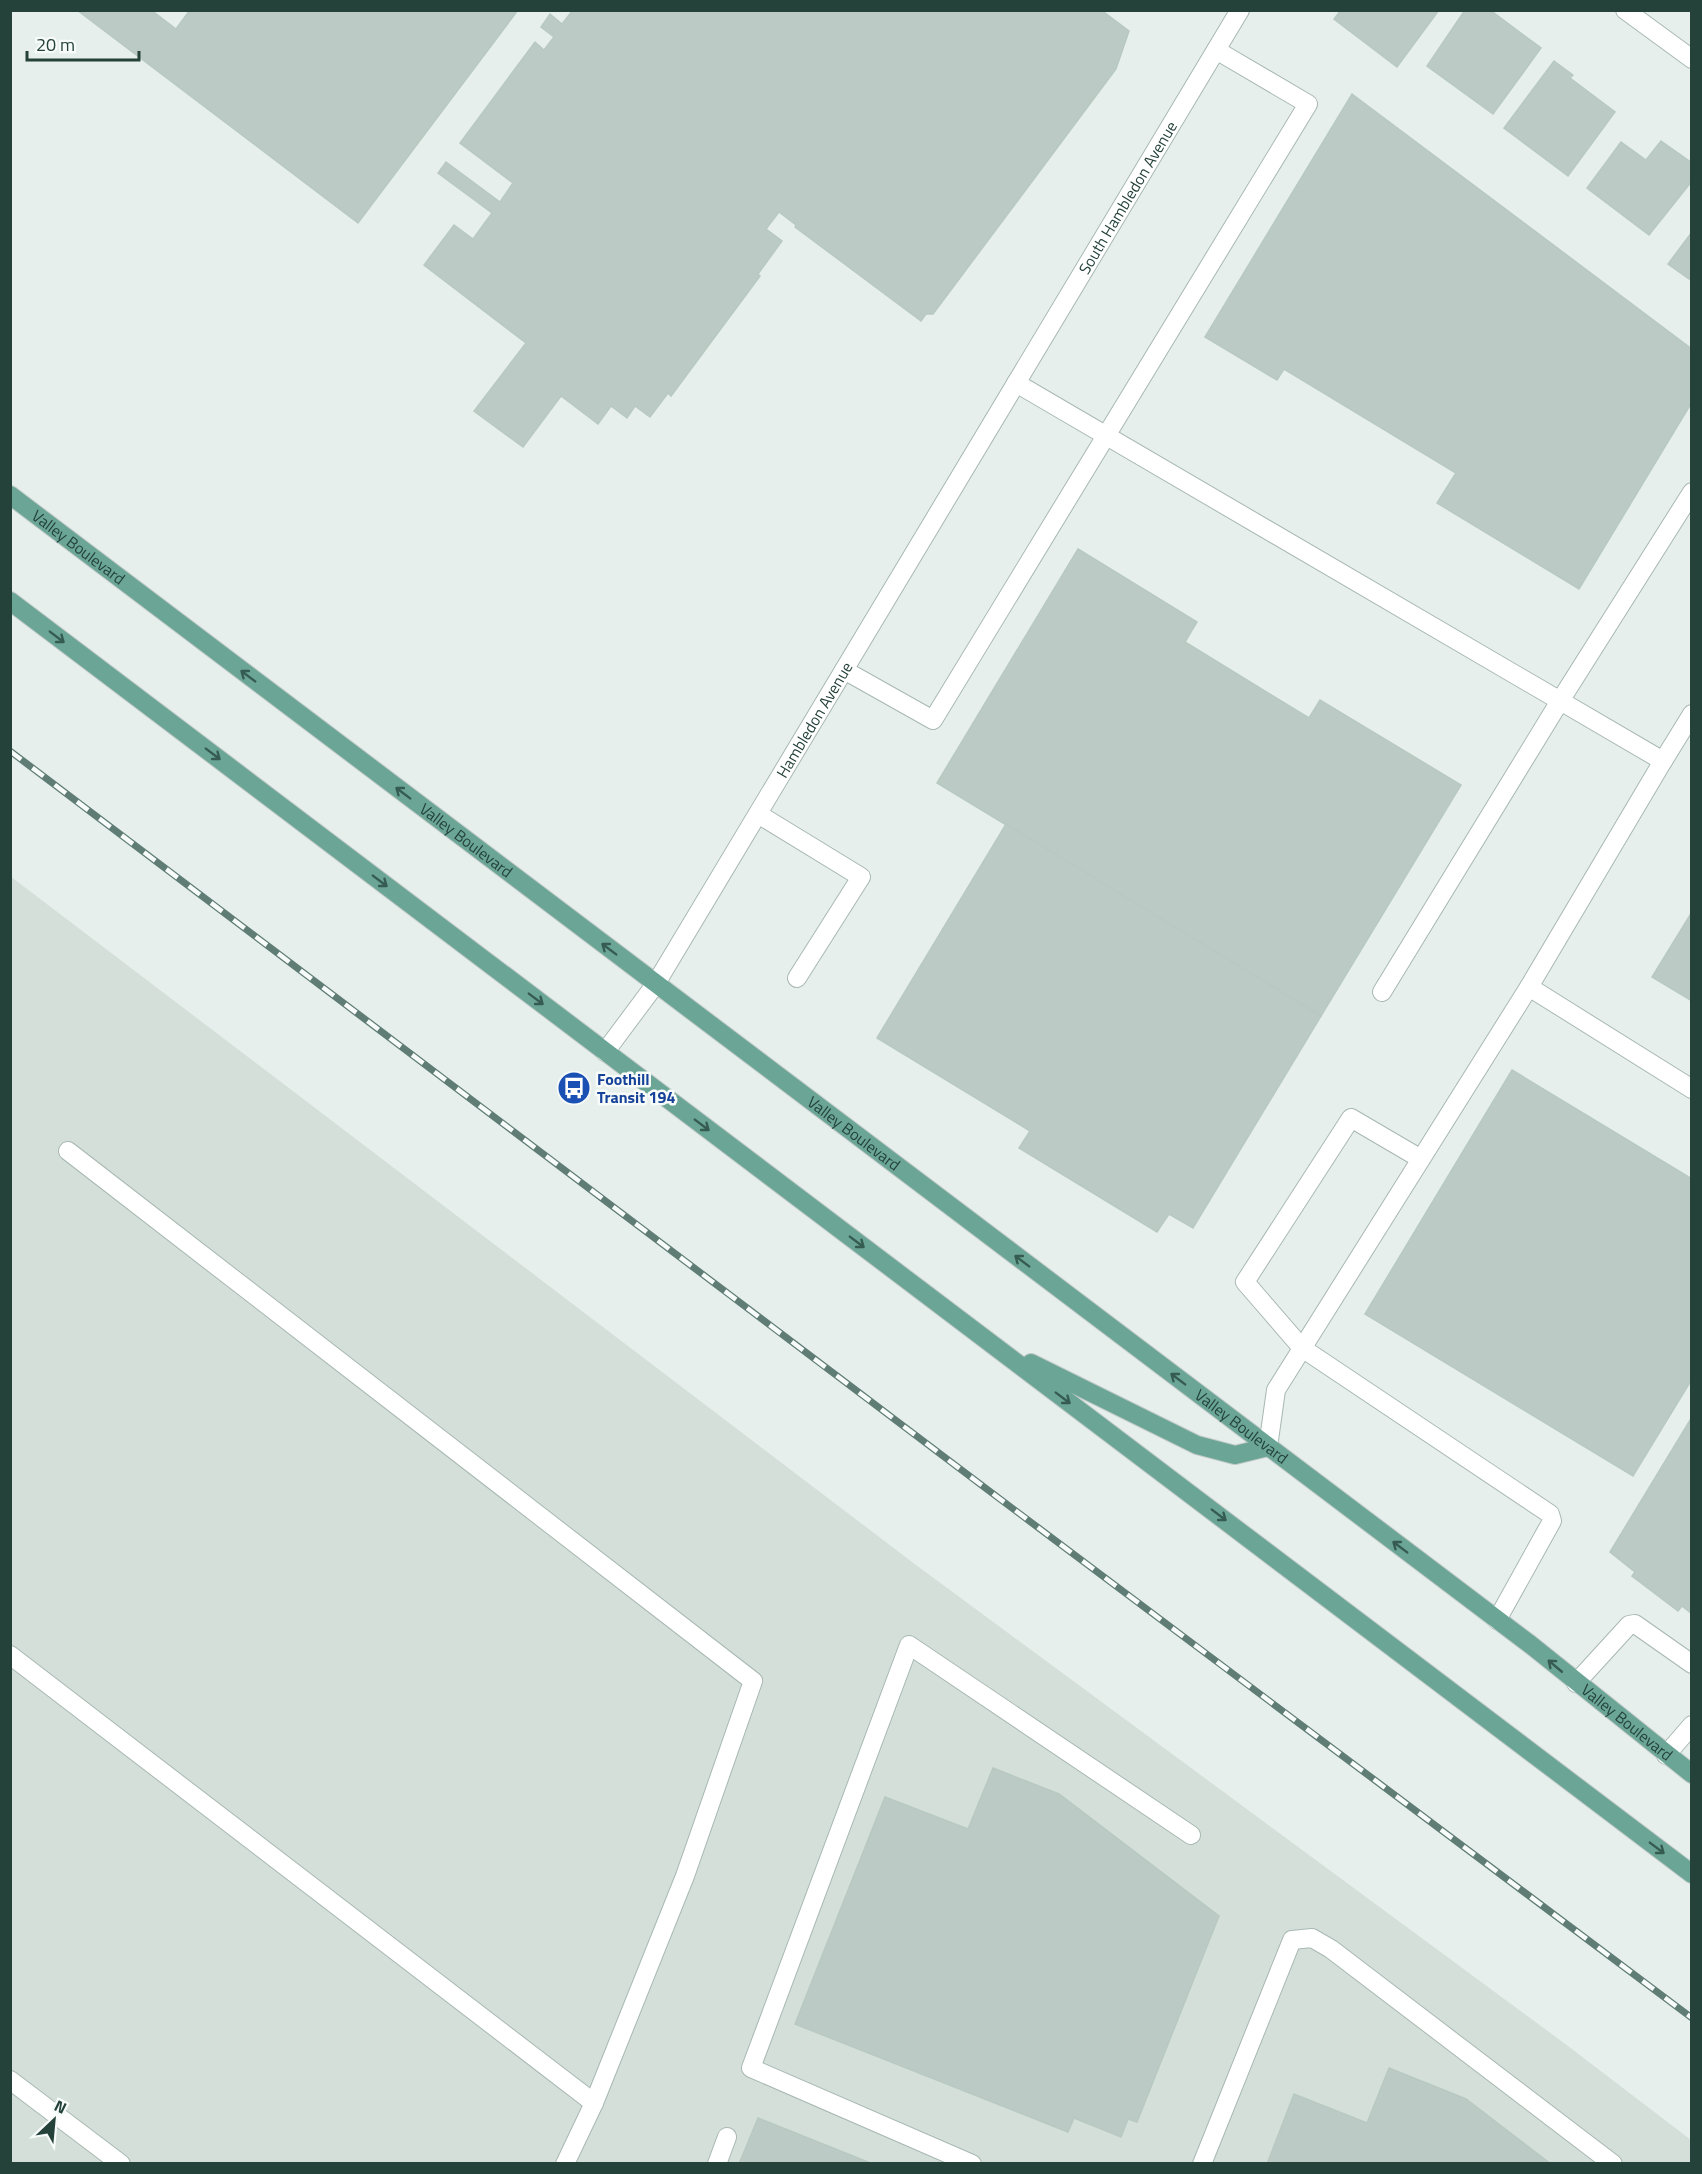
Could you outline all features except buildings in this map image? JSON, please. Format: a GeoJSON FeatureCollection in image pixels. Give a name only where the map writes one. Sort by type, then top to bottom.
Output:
{"type":"FeatureCollection","features":[{"type":"Feature","properties":{"kind":"main road","name":"Valley Boulevard"},"geometry":{"type":"LineString","coordinates":[[10,495],[1497,1620],[1692,1774]]}},
{"type":"Feature","properties":{"kind":"main road"},"geometry":{"type":"LineString","coordinates":[[10,601],[1692,1874]]}},
{"type":"Feature","properties":{"kind":"main road"},"geometry":{"type":"LineString","coordinates":[[991,1343],[1197,1444],[1235,1455],[1268,1447]]}},
{"type":"Feature","properties":{"kind":"street","name":"South Hambledon Avenue"},"geometry":{"type":"LineString","coordinates":[[1016,383],[1240,10]]}},
{"type":"Feature","properties":{"kind":"street"},"geometry":{"type":"LineString","coordinates":[[1625,10],[1692,59]]}},
{"type":"Feature","properties":{"kind":"street"},"geometry":{"type":"LineString","coordinates":[[844,670],[933,720],[1308,104],[1216,50]]}},
{"type":"Feature","properties":{"kind":"street"},"geometry":{"type":"LineString","coordinates":[[1016,383],[1663,761]]}},
{"type":"Feature","properties":{"kind":"street","name":"Hambledon Avenue"},"geometry":{"type":"LineString","coordinates":[[605,1052],[655,985],[1016,383]]}},
{"type":"Feature","properties":{"kind":"street"},"geometry":{"type":"LineString","coordinates":[[1382,992],[1560,701],[1692,492]]}},
{"type":"Feature","properties":{"kind":"street"},"geometry":{"type":"LineString","coordinates":[[1268,1447],[1276,1390],[1529,987],[1692,714]]}},
{"type":"Feature","properties":{"kind":"street"},"geometry":{"type":"LineString","coordinates":[[758,814],[861,877],[796,978]]}},
{"type":"Feature","properties":{"kind":"street"},"geometry":{"type":"LineString","coordinates":[[1529,987],[1692,1089]]}},
{"type":"Feature","properties":{"kind":"street"},"geometry":{"type":"LineString","coordinates":[[1421,1159],[1351,1118],[1245,1282],[1302,1348],[1550,1514],[1552,1521],[1497,1620]]}},
{"type":"Feature","properties":{"kind":"street"},"geometry":{"type":"LineString","coordinates":[[68,1150],[753,1682],[686,1876],[594,2103],[565,2163]]}},
{"type":"Feature","properties":{"kind":"street"},"geometry":{"type":"LineString","coordinates":[[1576,1683],[1629,1625],[1635,1624],[1692,1664]]}},
{"type":"Feature","properties":{"kind":"street"},"geometry":{"type":"LineString","coordinates":[[972,2163],[751,2068],[909,1645],[1191,1835]]}},
{"type":"Feature","properties":{"kind":"street"},"geometry":{"type":"LineString","coordinates":[[10,1655],[594,2103]]}},
{"type":"Feature","properties":{"kind":"street"},"geometry":{"type":"LineString","coordinates":[[1666,1755],[1692,1725]]}},
{"type":"Feature","properties":{"kind":"street"},"geometry":{"type":"LineString","coordinates":[[1202,2163],[1292,1940],[1312,1938],[1340,1956],[1613,2163]]}},
{"type":"Feature","properties":{"kind":"street"},"geometry":{"type":"LineString","coordinates":[[10,2080],[121,2163]]}},
{"type":"Feature","properties":{"kind":"street"},"geometry":{"type":"LineString","coordinates":[[717,2163],[727,2137]]}},
{"type":"Feature","properties":{"kind":"shaded area"},"geometry":{"type":"Polygon","coordinates":[[[10,876],[916,1565],[1568,2046],[1691,2140],[1691,2163],[11,2163],[10,876]]]}},
{"type":"Feature","properties":{"kind":"railway"},"geometry":{"type":"LineString","coordinates":[[10,751],[992,1493],[1692,2018]]}},
{"type":"Feature","properties":{"kind":"place","name":"Foothill Transit 194"},"geometry":{"type":"Point","coordinates":[574,1088]}}]}
